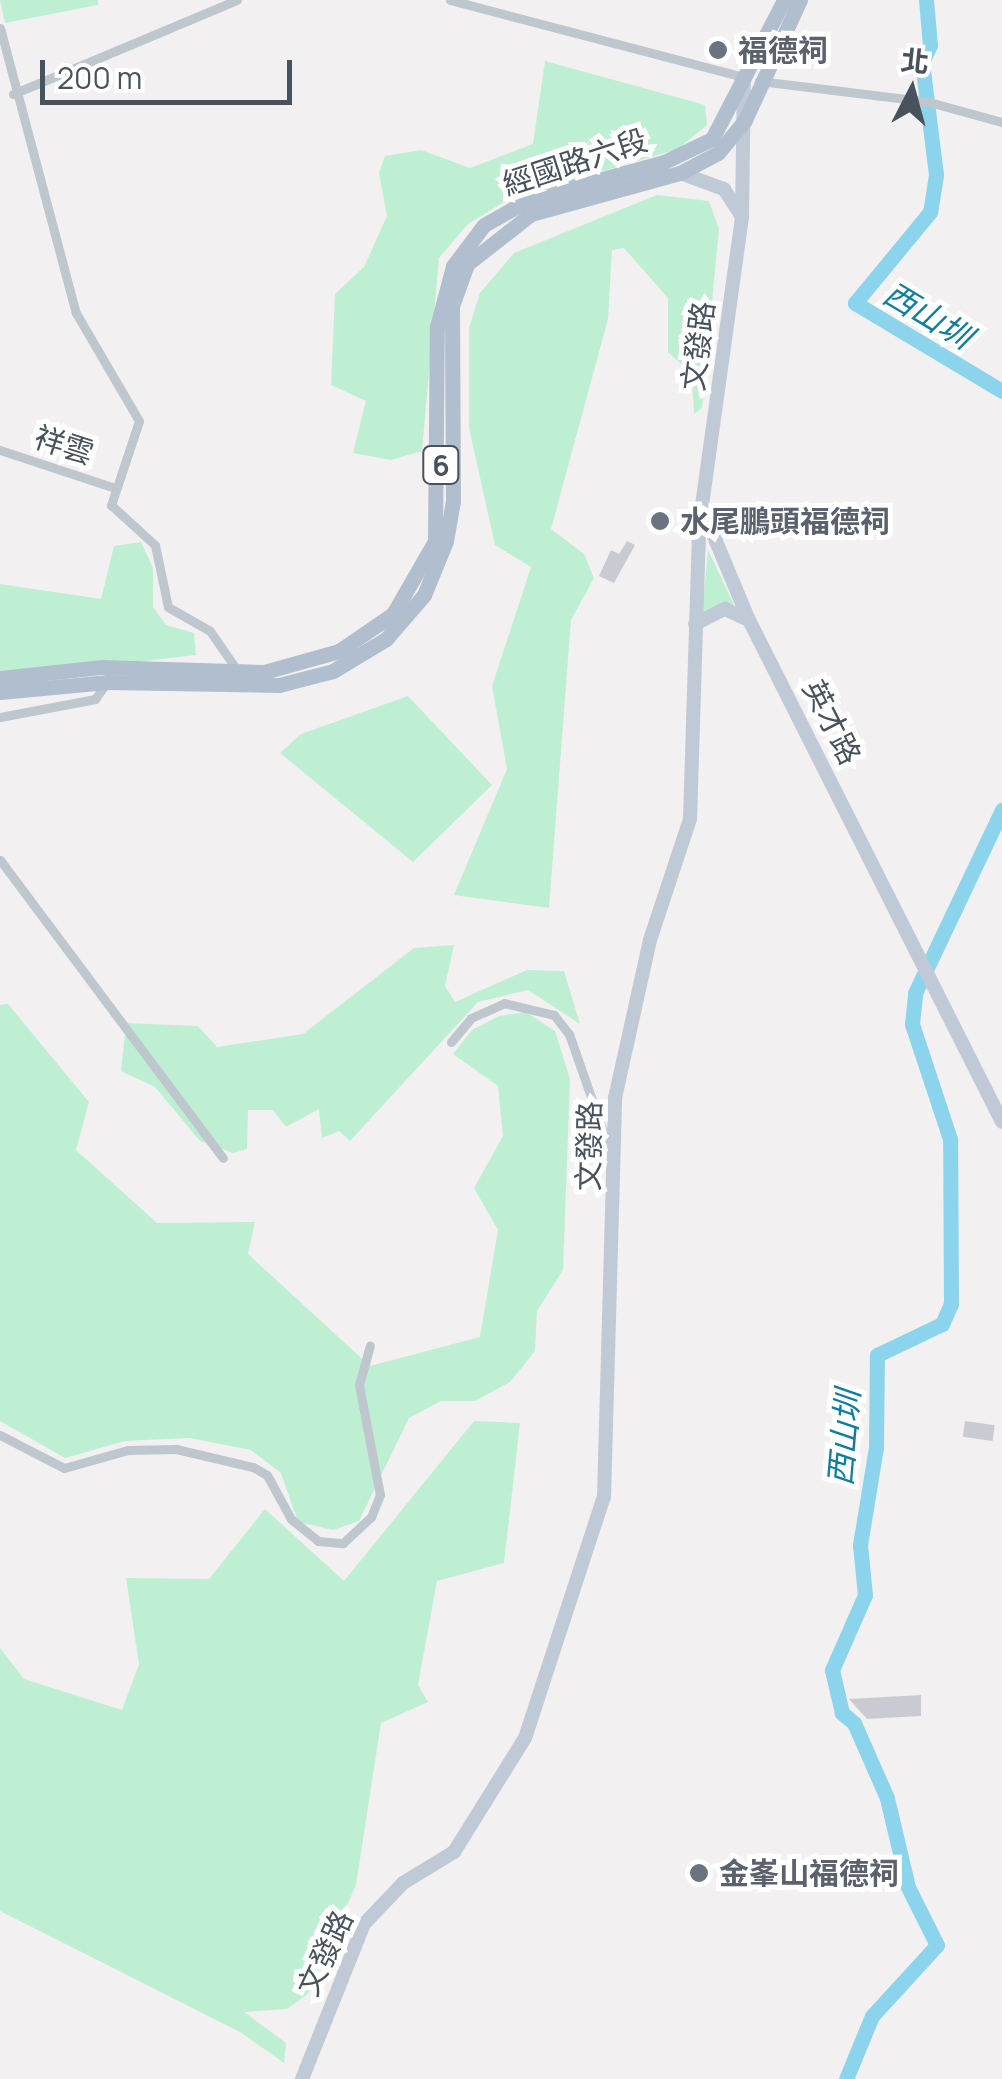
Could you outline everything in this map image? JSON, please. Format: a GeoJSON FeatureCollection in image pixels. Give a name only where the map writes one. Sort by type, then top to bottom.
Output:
{"type":"FeatureCollection","features":[{"type":"Feature","properties":{"kind":"main road","name":"6"},"geometry":{"type":"LineString","coordinates":[[744,120],[752,79],[784,0]]}},
{"type":"Feature","properties":{"kind":"main road","name":"6"},"geometry":{"type":"LineString","coordinates":[[752,79],[800,0]]}},
{"type":"Feature","properties":{"kind":"main road","name":"經國路六段"},"geometry":{"type":"LineString","coordinates":[[0,678],[239,672],[338,651],[392,614],[417,578],[438,515],[444,286],[484,224],[701,148],[724,124],[752,79]]}},
{"type":"Feature","properties":{"kind":"main road","name":"經國路六段"},"geometry":{"type":"LineString","coordinates":[[0,692],[107,674],[240,690],[333,671],[386,639],[424,595],[453,501],[452,306],[482,247],[527,208],[680,173],[718,154],[744,120]]}},
{"type":"Feature","properties":{"kind":"street"},"geometry":{"type":"LineString","coordinates":[[13,94],[237,0]]}},
{"type":"Feature","properties":{"kind":"street"},"geometry":{"type":"LineString","coordinates":[[450,0],[752,79],[929,102],[1002,122]]}},
{"type":"Feature","properties":{"kind":"street"},"geometry":{"type":"LineString","coordinates":[[0,28],[13,94],[76,313],[139,420],[112,487],[111,505],[158,553],[158,588],[168,607],[210,631],[239,672],[240,690]]}},
{"type":"Feature","properties":{"kind":"street","name":"文發路"},"geometry":{"type":"LineString","coordinates":[[302,2079],[364,1924],[478,1824],[530,1729],[609,1473],[615,1098],[650,940],[690,819],[695,624],[704,515],[742,217],[744,120]]}},
{"type":"Feature","properties":{"kind":"street"},"geometry":{"type":"LineString","coordinates":[[680,173],[724,189],[742,217]]}},
{"type":"Feature","properties":{"kind":"street","name":"祥雲"},"geometry":{"type":"LineString","coordinates":[[0,450],[112,487]]}},
{"type":"Feature","properties":{"kind":"street","name":"英才路"},"geometry":{"type":"LineString","coordinates":[[704,515],[749,620],[1002,1122]]}},
{"type":"Feature","properties":{"kind":"street"},"geometry":{"type":"LineString","coordinates":[[695,624],[724,609],[749,620]]}},
{"type":"Feature","properties":{"kind":"street"},"geometry":{"type":"LineString","coordinates":[[0,717],[94,699],[107,674]]}},
{"type":"Feature","properties":{"kind":"street"},"geometry":{"type":"LineString","coordinates":[[0,860],[223,1158]]}},
{"type":"Feature","properties":{"kind":"street"},"geometry":{"type":"LineString","coordinates":[[451,1042],[471,1018],[504,1003],[554,1016],[569,1034],[616,1165]]}},
{"type":"Feature","properties":{"kind":"street"},"geometry":{"type":"LineString","coordinates":[[0,1435],[64,1468],[128,1450],[176,1449],[253,1466],[266,1475],[291,1519],[318,1540],[343,1542],[371,1517],[380,1496],[359,1384],[370,1345]]}},
{"type":"Feature","properties":{"kind":"green space"},"geometry":{"type":"Polygon","coordinates":[[[0,0],[98,0],[98,5],[5,23],[0,0]]]}},
{"type":"Feature","properties":{"kind":"green space"},"geometry":{"type":"Polygon","coordinates":[[[545,61],[705,105],[707,125],[678,149],[509,199],[468,224],[439,258],[422,451],[391,460],[353,453],[366,401],[331,385],[335,294],[364,267],[387,216],[379,173],[385,156],[421,150],[470,168],[533,144],[545,61]]]}},
{"type":"Feature","properties":{"kind":"green space"},"geometry":{"type":"Polygon","coordinates":[[[657,195],[709,201],[719,229],[702,408],[694,414],[692,374],[668,352],[668,298],[624,248],[612,250],[608,319],[551,529],[584,554],[594,578],[571,620],[549,908],[454,895],[507,769],[492,686],[531,567],[495,545],[469,428],[469,328],[480,293],[514,253],[657,195]]]}},
{"type":"Feature","properties":{"kind":"green space"},"geometry":{"type":"Polygon","coordinates":[[[141,542],[153,568],[153,607],[166,625],[194,633],[196,655],[0,678],[0,584],[101,599],[114,546],[141,542]]]}},
{"type":"Feature","properties":{"kind":"green space"},"geometry":{"type":"Polygon","coordinates":[[[708,550],[736,609],[721,605],[702,614],[708,550]]]}},
{"type":"Feature","properties":{"kind":"green space"},"geometry":{"type":"Polygon","coordinates":[[[408,696],[492,785],[413,862],[280,753],[301,734],[408,696]]]}},
{"type":"Feature","properties":{"kind":"green space"},"geometry":{"type":"Polygon","coordinates":[[[454,945],[445,986],[455,1002],[527,970],[564,971],[580,1024],[528,990],[478,1002],[350,1141],[339,1131],[322,1138],[319,1109],[286,1127],[273,1110],[248,1110],[247,1149],[233,1153],[200,1141],[155,1087],[121,1071],[126,1023],[198,1026],[217,1047],[303,1034],[414,948],[454,945]]]}},
{"type":"Feature","properties":{"kind":"green space"},"geometry":{"type":"Polygon","coordinates":[[[8,1004],[89,1102],[76,1150],[157,1223],[255,1222],[248,1254],[370,1366],[480,1337],[498,1230],[474,1188],[503,1136],[498,1086],[453,1054],[472,1030],[499,1016],[526,1012],[555,1031],[570,1079],[563,1270],[537,1311],[535,1351],[510,1382],[475,1401],[441,1401],[409,1418],[359,1521],[333,1530],[298,1522],[281,1473],[251,1450],[190,1438],[125,1441],[65,1458],[0,1421],[0,1005],[8,1004]]]}},
{"type":"Feature","properties":{"kind":"green space"},"geometry":{"type":"Polygon","coordinates":[[[474,1421],[520,1423],[504,1563],[437,1581],[418,1685],[428,1702],[381,1723],[356,1885],[308,1994],[287,2009],[244,2012],[286,2043],[284,2063],[240,2032],[0,1911],[0,1648],[24,1679],[122,1710],[139,1664],[126,1578],[209,1579],[265,1509],[344,1581],[474,1421]]]}},
{"type":"Feature","properties":{"kind":"building"},"geometry":{"type":"Polygon","coordinates":[[[627,541],[635,545],[614,583],[599,576],[611,550],[619,554],[627,541]]]}},
{"type":"Feature","properties":{"kind":"building"},"geometry":{"type":"Polygon","coordinates":[[[965,1421],[995,1425],[992,1441],[963,1437],[965,1421]]]}},
{"type":"Feature","properties":{"kind":"building"},"geometry":{"type":"Polygon","coordinates":[[[921,1695],[921,1716],[867,1719],[849,1699],[921,1695]]]}},
{"type":"Feature","properties":{"kind":"waterway","name":"西山圳"},"geometry":{"type":"LineString","coordinates":[[926,0],[930,45],[922,62],[936,175],[930,212],[855,303],[1002,391]]}},
{"type":"Feature","properties":{"kind":"waterway","name":"西山圳"},"geometry":{"type":"LineString","coordinates":[[846,2079],[872,2016],[937,1945],[908,1887],[887,1798],[854,1723],[842,1713],[832,1670],[865,1595],[860,1545],[876,1447],[877,1355],[942,1324],[951,1304],[950,1139],[912,1024],[915,993],[1002,810]]}},
{"type":"Feature","properties":{"kind":"place","name":"福德祠"},"geometry":{"type":"Point","coordinates":[718,50]}},
{"type":"Feature","properties":{"kind":"place","name":"水尾鵬頭福德祠"},"geometry":{"type":"Point","coordinates":[660,521]}},
{"type":"Feature","properties":{"kind":"place","name":"金峯山福德祠"},"geometry":{"type":"Point","coordinates":[699,1873]}}]}
